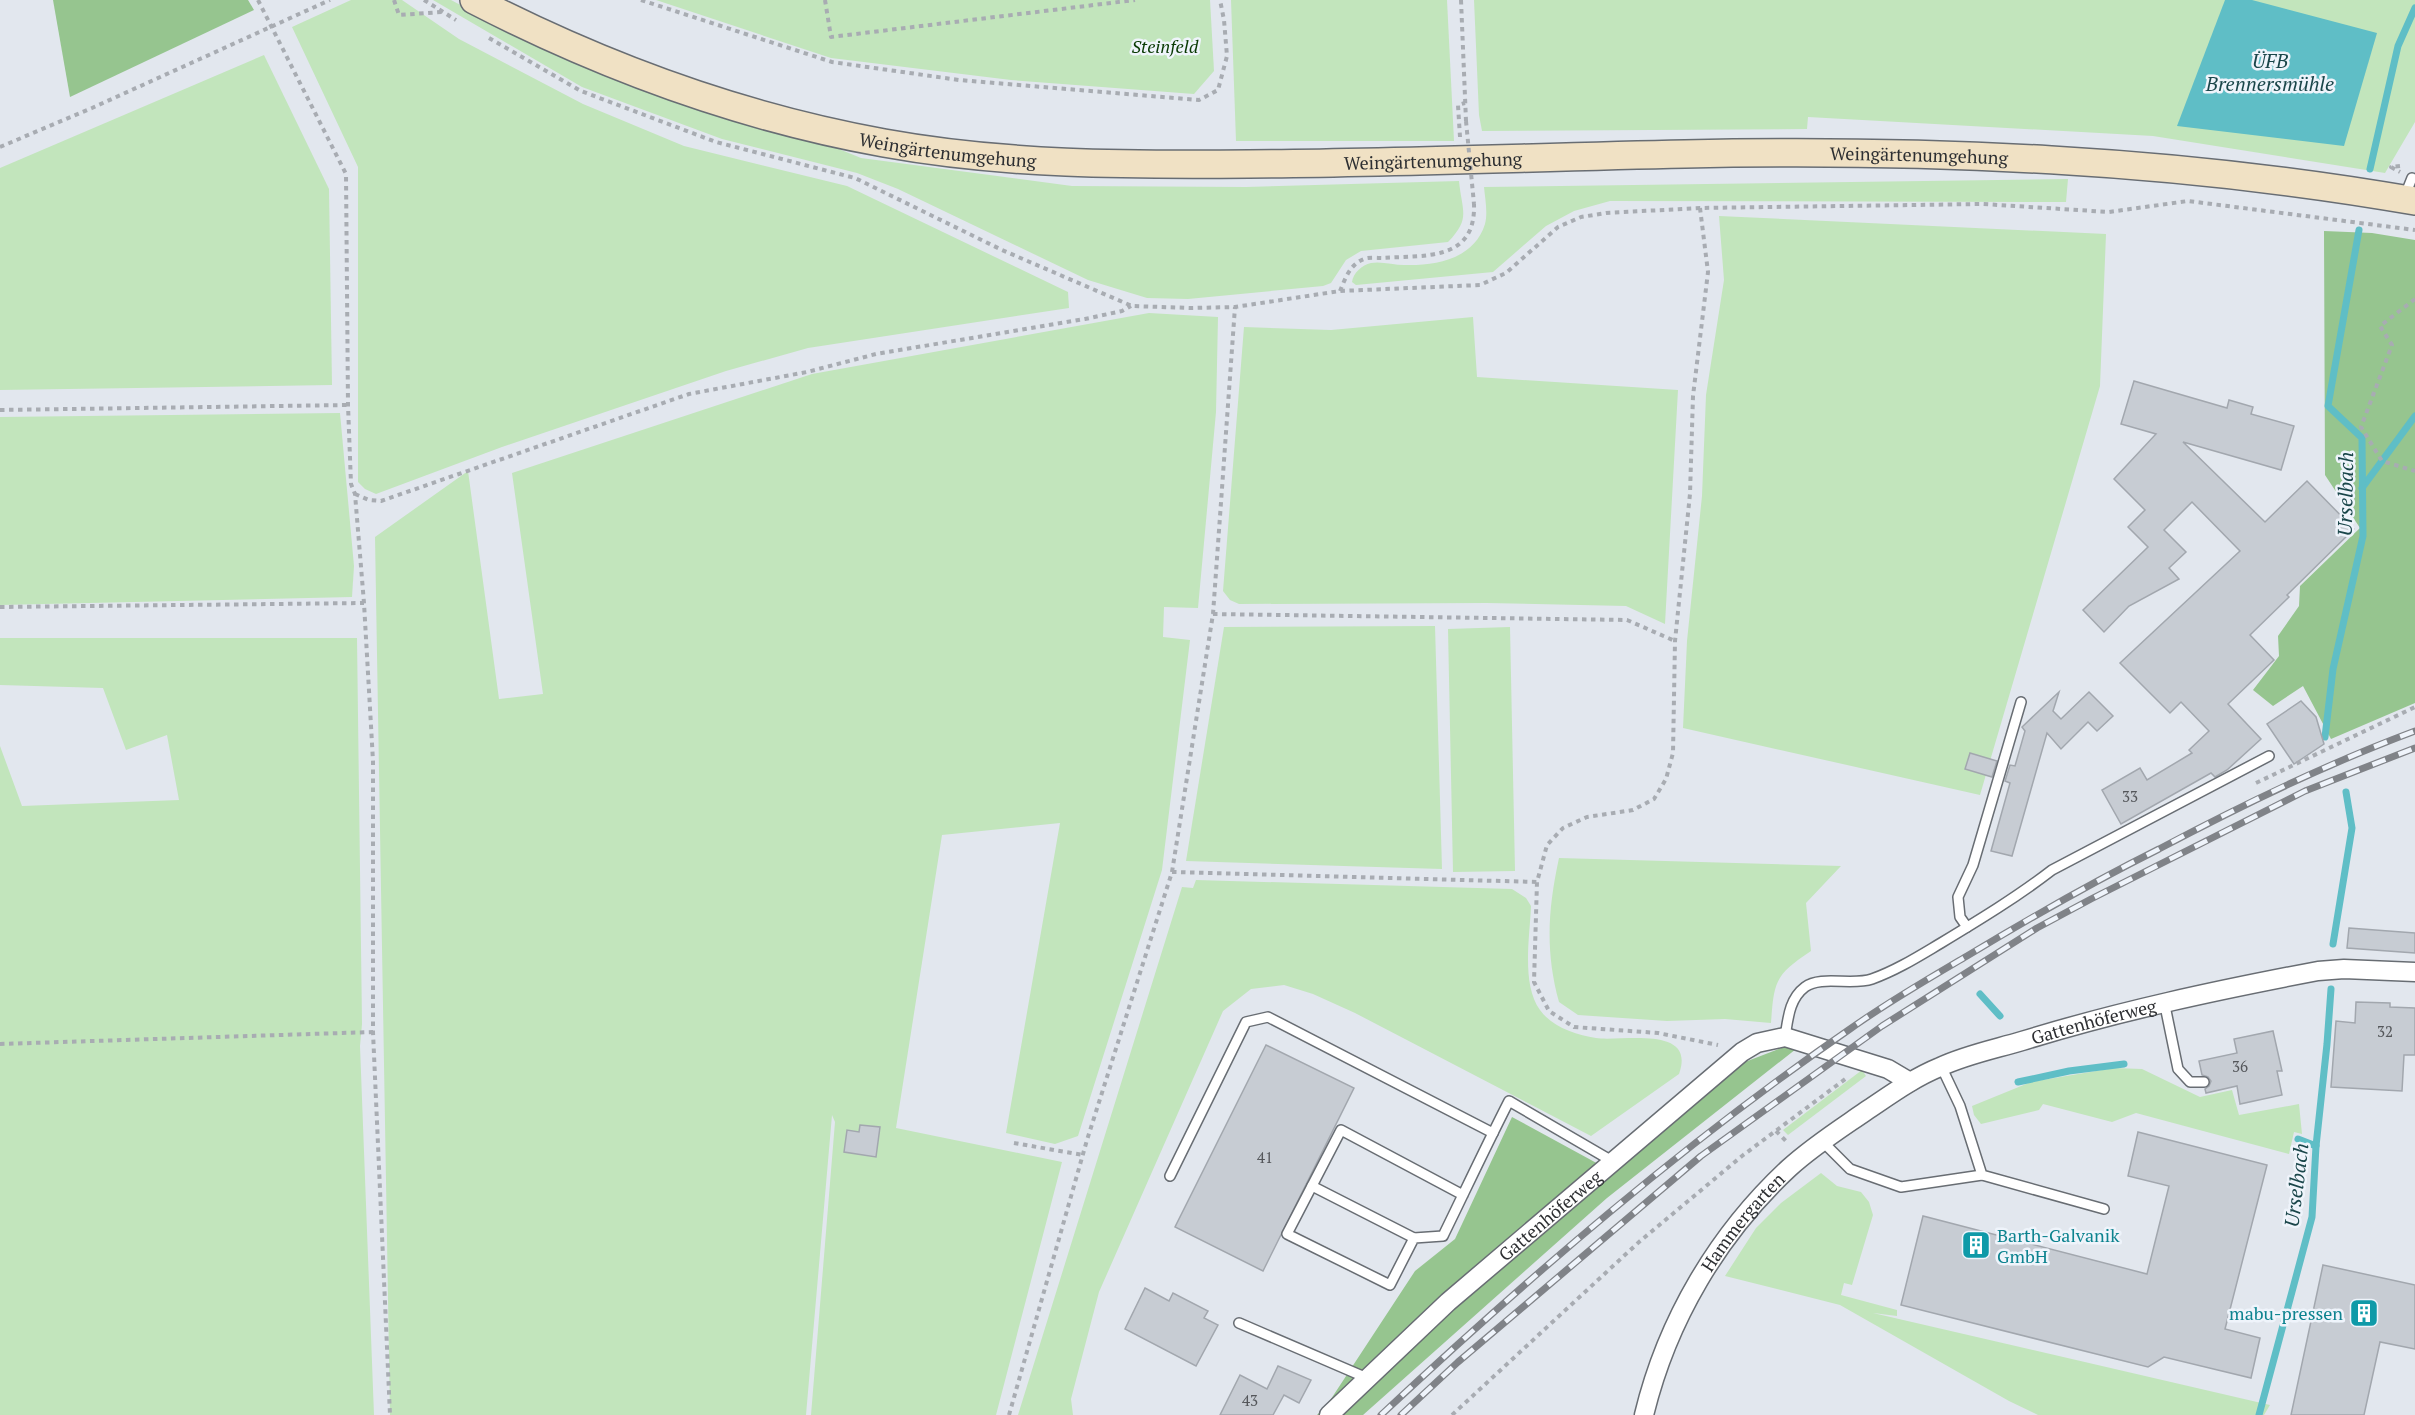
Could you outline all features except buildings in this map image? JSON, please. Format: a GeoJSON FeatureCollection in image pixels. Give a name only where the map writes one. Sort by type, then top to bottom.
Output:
{"type":"FeatureCollection","features":[{"type":"Feature","properties":{"kind":"main road","name":"Weingärtenumgehung"},"geometry":{"type":"LineString","coordinates":[[471,13],[521,24],[601,60],[725,104],[799,125],[874,141],[993,158],[1103,165],[1169,165],[1403,163],[1689,154],[1988,155],[2182,168],[2410,193]]}},
{"type":"Feature","properties":{"kind":"street","name":"Gattenhöferweg"},"geometry":{"type":"LineString","coordinates":[[1329,1415],[1448,1302],[1612,1161],[1757,1042],[1785,1037],[1888,1069],[1910,1082],[1941,1066],[2060,1029],[2164,1001],[2318,971],[2344,969],[2415,972]]}},
{"type":"Feature","properties":{"kind":"street","name":"Hammergarten"},"geometry":{"type":"LineString","coordinates":[[1644,1415],[1670,1336],[1712,1257],[1761,1197],[1790,1168],[1822,1141],[1910,1082]]}},
{"type":"Feature","properties":{"kind":"lane"},"geometry":{"type":"LineString","coordinates":[[1967,927],[1960,917],[1958,897],[1973,865],[2021,702]]}},
{"type":"Feature","properties":{"kind":"lane"},"geometry":{"type":"LineString","coordinates":[[1785,1037],[1789,1010],[1797,994],[1807,986],[1820,981],[1842,983],[1869,980],[1895,969],[2022,894],[2052,870],[2268,756]]}},
{"type":"Feature","properties":{"kind":"lane"},"geometry":{"type":"LineString","coordinates":[[2164,1001],[2178,1069],[2190,1082],[2204,1082]]}},
{"type":"Feature","properties":{"kind":"lane"},"geometry":{"type":"LineString","coordinates":[[1170,1176],[1246,1022],[1268,1017],[1493,1133]]}},
{"type":"Feature","properties":{"kind":"lane"},"geometry":{"type":"LineString","coordinates":[[1941,1066],[1960,1106],[1982,1175]]}},
{"type":"Feature","properties":{"kind":"lane"},"geometry":{"type":"LineString","coordinates":[[1312,1186],[1414,1238],[1443,1236],[1509,1101],[1612,1161]]}},
{"type":"Feature","properties":{"kind":"lane"},"geometry":{"type":"LineString","coordinates":[[1414,1238],[1390,1285],[1287,1234],[1341,1130],[1463,1195]]}},
{"type":"Feature","properties":{"kind":"lane"},"geometry":{"type":"LineString","coordinates":[[1822,1141],[1850,1169],[1901,1187],[1982,1175],[2104,1209]]}},
{"type":"Feature","properties":{"kind":"lane"},"geometry":{"type":"LineString","coordinates":[[1239,1323],[1367,1378]]}},
{"type":"Feature","properties":{"kind":"path"},"geometry":{"type":"LineString","coordinates":[[258,0],[346,174],[348,405],[351,484],[355,494],[364,603],[373,761],[373,1032],[390,1415]]}},
{"type":"Feature","properties":{"kind":"path"},"geometry":{"type":"LineString","coordinates":[[0,147],[92,108],[330,0]]}},
{"type":"Feature","properties":{"kind":"path"},"geometry":{"type":"LineString","coordinates":[[394,0],[399,15],[471,13]]}},
{"type":"Feature","properties":{"kind":"path"},"geometry":{"type":"LineString","coordinates":[[424,0],[443,12]]}},
{"type":"Feature","properties":{"kind":"path"},"geometry":{"type":"LineString","coordinates":[[641,0],[832,62],[959,80],[1198,100],[1218,90],[1227,56],[1220,0]]}},
{"type":"Feature","properties":{"kind":"path"},"geometry":{"type":"LineString","coordinates":[[825,0],[831,37],[1136,0]]}},
{"type":"Feature","properties":{"kind":"path"},"geometry":{"type":"LineString","coordinates":[[1340,291],[1348,272],[1364,259],[1442,254],[1460,245],[1471,232],[1475,220],[1466,121],[1461,0]]}},
{"type":"Feature","properties":{"kind":"path"},"geometry":{"type":"LineString","coordinates":[[487,37],[581,91],[716,142],[855,178],[1002,250],[1132,306],[1235,307],[1340,291],[1480,285],[1506,273],[1558,227],[1581,217],[1605,213],[1700,208],[1983,204],[2109,212],[2188,201],[2415,230]]}},
{"type":"Feature","properties":{"kind":"path"},"geometry":{"type":"LineString","coordinates":[[1458,105],[1466,103]]}},
{"type":"Feature","properties":{"kind":"path"},"geometry":{"type":"LineString","coordinates":[[1700,208],[1708,272],[1693,396],[1690,494],[1675,641],[1673,753],[1666,779],[1654,799],[1633,810],[1587,817],[1563,828],[1547,845],[1537,882],[1534,982],[1548,1011],[1574,1026],[1658,1033],[1742,1052]]}},
{"type":"Feature","properties":{"kind":"path"},"geometry":{"type":"LineString","coordinates":[[2415,299],[2380,326],[2392,345],[2361,427],[2382,461],[2415,471]]}},
{"type":"Feature","properties":{"kind":"path"},"geometry":{"type":"LineString","coordinates":[[355,494],[369,500],[381,501],[689,394],[807,372],[876,354],[1085,319],[1122,311],[1132,306]]}},
{"type":"Feature","properties":{"kind":"path"},"geometry":{"type":"LineString","coordinates":[[1010,1415],[1083,1155],[1172,872],[1213,614],[1235,307]]}},
{"type":"Feature","properties":{"kind":"path"},"geometry":{"type":"LineString","coordinates":[[0,410],[348,405]]}},
{"type":"Feature","properties":{"kind":"path"},"geometry":{"type":"LineString","coordinates":[[0,608],[364,603]]}},
{"type":"Feature","properties":{"kind":"path"},"geometry":{"type":"LineString","coordinates":[[1213,614],[1627,620],[1675,641]]}},
{"type":"Feature","properties":{"kind":"path"},"geometry":{"type":"LineString","coordinates":[[1172,872],[1537,882]]}},
{"type":"Feature","properties":{"kind":"path"},"geometry":{"type":"LineString","coordinates":[[0,1044],[373,1032]]}},
{"type":"Feature","properties":{"kind":"path"},"geometry":{"type":"LineString","coordinates":[[1452,1415],[1639,1242],[1742,1156],[1868,1062]]}},
{"type":"Feature","properties":{"kind":"path"},"geometry":{"type":"LineString","coordinates":[[1014,1143],[1083,1155]]}},
{"type":"Feature","properties":{"kind":"green space"},"geometry":{"type":"Polygon","coordinates":[[[53,0],[248,0],[254,10],[70,97],[53,0]]]}},
{"type":"Feature","properties":{"kind":"green space"},"geometry":{"type":"Polygon","coordinates":[[[351,0],[402,0],[459,39],[583,104],[684,146],[847,186],[1068,292],[1069,308],[808,348],[726,371],[502,447],[376,494],[365,489],[358,482],[358,167],[292,27],[351,0]]]}},
{"type":"Feature","properties":{"kind":"green space"},"geometry":{"type":"Polygon","coordinates":[[[433,0],[451,0],[540,47],[612,76],[829,145],[861,158],[1072,186],[1246,187],[1459,181],[1463,208],[1462,220],[1460,227],[1448,242],[1361,251],[1346,260],[1331,283],[1323,286],[1188,299],[1147,298],[1088,280],[898,189],[857,173],[722,139],[582,87],[433,0]]]}},
{"type":"Feature","properties":{"kind":"green space","name":"Steinfeld"},"geometry":{"type":"Polygon","coordinates":[[[656,0],[1210,0],[1214,71],[1194,94],[1011,80],[831,58],[656,0]]]}},
{"type":"Feature","properties":{"kind":"green space"},"geometry":{"type":"Polygon","coordinates":[[[1231,0],[1447,0],[1454,141],[1236,141],[1231,0]]]}},
{"type":"Feature","properties":{"kind":"green space"},"geometry":{"type":"Polygon","coordinates":[[[1474,0],[2415,0],[2415,122],[2385,173],[2153,136],[1808,117],[1807,129],[1482,131],[1479,115],[1474,0]]]}},
{"type":"Feature","properties":{"kind":"green space"},"geometry":{"type":"Polygon","coordinates":[[[264,55],[329,189],[332,385],[0,390],[0,168],[264,55]]]}},
{"type":"Feature","properties":{"kind":"green space"},"geometry":{"type":"Polygon","coordinates":[[[2068,179],[2066,202],[1610,201],[1574,211],[1546,226],[1493,272],[1356,285],[1352,282],[1358,270],[1371,263],[1429,264],[1463,253],[1480,236],[1485,224],[1484,187],[2068,179]]]}},
{"type":"Feature","properties":{"kind":"green space"},"geometry":{"type":"Polygon","coordinates":[[[1719,216],[2106,234],[2100,386],[1980,795],[1683,728],[1687,641],[1702,496],[1706,395],[1724,280],[1719,216]]]}},
{"type":"Feature","properties":{"kind":"green space"},"geometry":{"type":"Polygon","coordinates":[[[2324,231],[2372,233],[2415,240],[2415,703],[2331,739],[2303,686],[2273,706],[2253,690],[2279,656],[2278,636],[2299,606],[2300,586],[2360,528],[2325,475],[2324,231]]]}},
{"type":"Feature","properties":{"kind":"green space"},"geometry":{"type":"Polygon","coordinates":[[[1149,313],[1218,317],[1216,412],[1198,608],[1164,607],[1163,637],[1190,640],[1162,870],[1078,1136],[1055,1144],[1006,1133],[1060,823],[942,835],[896,1128],[1062,1162],[996,1415],[811,1415],[835,1122],[832,1115],[806,1415],[390,1415],[375,537],[468,471],[499,699],[543,694],[512,473],[812,374],[1149,313]]]}},
{"type":"Feature","properties":{"kind":"green space"},"geometry":{"type":"Polygon","coordinates":[[[1473,317],[1477,377],[1678,390],[1665,624],[1626,606],[1487,603],[1239,604],[1230,600],[1223,591],[1244,327],[1331,330],[1473,317]]]}},
{"type":"Feature","properties":{"kind":"green space"},"geometry":{"type":"Polygon","coordinates":[[[340,413],[354,566],[352,597],[0,605],[0,417],[340,413]]]}},
{"type":"Feature","properties":{"kind":"green space"},"geometry":{"type":"Polygon","coordinates":[[[1435,626],[1442,869],[1186,861],[1224,627],[1435,626]]]}},
{"type":"Feature","properties":{"kind":"green space"},"geometry":{"type":"Polygon","coordinates":[[[1510,627],[1515,871],[1453,872],[1448,629],[1510,627]]]}},
{"type":"Feature","properties":{"kind":"green space"},"geometry":{"type":"Polygon","coordinates":[[[0,638],[357,638],[362,1024],[360,1046],[374,1415],[0,1415],[0,746],[22,806],[179,800],[167,735],[126,750],[103,688],[0,685],[0,638]]]}},
{"type":"Feature","properties":{"kind":"green space"},"geometry":{"type":"Polygon","coordinates":[[[1559,858],[1841,866],[1806,903],[1811,951],[1790,966],[1779,980],[1773,997],[1771,1023],[1725,1019],[1667,1021],[1578,1015],[1559,1002],[1550,947],[1550,913],[1559,858]]]}},
{"type":"Feature","properties":{"kind":"green space"},"geometry":{"type":"Polygon","coordinates":[[[1196,880],[1512,889],[1526,898],[1531,906],[1528,945],[1530,987],[1534,999],[1545,1016],[1565,1029],[1588,1037],[1638,1038],[1667,1042],[1677,1048],[1682,1058],[1679,1074],[1591,1136],[1355,1013],[1313,994],[1284,985],[1251,989],[1223,1011],[1099,1292],[1071,1399],[1073,1415],[1018,1415],[1182,887],[1193,888],[1196,880]]]}},
{"type":"Feature","properties":{"kind":"green space"},"geometry":{"type":"Polygon","coordinates":[[[1784,1047],[1796,1049],[1607,1198],[1363,1415],[1317,1415],[1329,1402],[1415,1271],[1455,1239],[1512,1117],[1613,1172],[1732,1067],[1784,1047]]]}},
{"type":"Feature","properties":{"kind":"green space"},"geometry":{"type":"Polygon","coordinates":[[[2114,1068],[2142,1069],[2200,1097],[2232,1090],[2239,1115],[2299,1104],[2302,1134],[2294,1132],[2289,1154],[2136,1113],[2112,1122],[2043,1104],[2039,1110],[1981,1124],[1974,1115],[1972,1106],[2031,1082],[2114,1068]]]}},
{"type":"Feature","properties":{"kind":"green space"},"geometry":{"type":"Polygon","coordinates":[[[1862,1070],[1866,1076],[1788,1135],[1783,1130],[1862,1070]]]}},
{"type":"Feature","properties":{"kind":"green space"},"geometry":{"type":"Polygon","coordinates":[[[1821,1173],[1837,1186],[1861,1192],[1869,1202],[1873,1215],[1852,1285],[1844,1283],[1841,1295],[1897,1310],[1897,1316],[1873,1313],[2270,1405],[2264,1415],[2038,1415],[2009,1401],[1840,1305],[1725,1276],[1756,1228],[1781,1203],[1821,1173]]]}},
{"type":"Feature","properties":{"kind":"water","name":"ÜFB Brennersmühle"},"geometry":{"type":"Polygon","coordinates":[[[2225,0],[2252,0],[2377,33],[2344,146],[2177,126],[2225,0]]]}},
{"type":"Feature","properties":{"kind":"waterway","name":"Urselbach"},"geometry":{"type":"LineString","coordinates":[[2370,169],[2398,46],[2415,8]]}},
{"type":"Feature","properties":{"kind":"waterway","name":"Urselbach"},"geometry":{"type":"LineString","coordinates":[[2325,737],[2333,669],[2363,536],[2362,438],[2328,406],[2359,230]]}},
{"type":"Feature","properties":{"kind":"waterway"},"geometry":{"type":"LineString","coordinates":[[2362,488],[2415,416]]}},
{"type":"Feature","properties":{"kind":"waterway","name":"Urselbach"},"geometry":{"type":"LineString","coordinates":[[2333,944],[2352,828],[2346,792]]}},
{"type":"Feature","properties":{"kind":"waterway","name":"Urselbach"},"geometry":{"type":"LineString","coordinates":[[2259,1415],[2312,1217],[2316,1146],[2331,989]]}},
{"type":"Feature","properties":{"kind":"waterway"},"geometry":{"type":"LineString","coordinates":[[1980,994],[2000,1016]]}},
{"type":"Feature","properties":{"kind":"waterway"},"geometry":{"type":"LineString","coordinates":[[2018,1082],[2069,1071],[2124,1064]]}},
{"type":"Feature","properties":{"kind":"waterway"},"geometry":{"type":"LineString","coordinates":[[2298,1139],[2316,1146]]}},
{"type":"Feature","properties":{"kind":"railway"},"geometry":{"type":"LineString","coordinates":[[1381,1415],[1608,1213],[1727,1118],[1879,1009],[2038,914],[2134,862],[2285,786],[2415,731]]}},
{"type":"Feature","properties":{"kind":"railway"},"geometry":{"type":"LineString","coordinates":[[1401,1415],[1458,1362],[1701,1156],[1882,1026],[2037,928],[2091,899],[2305,791],[2415,748]]}},
{"type":"Feature","properties":{"kind":"place","name":"Barth-Galvanik GmbH"},"geometry":{"type":"Point","coordinates":[1976,1245]}},
{"type":"Feature","properties":{"kind":"place","name":"mabu-pressen"},"geometry":{"type":"Point","coordinates":[2364,1313]}}]}
